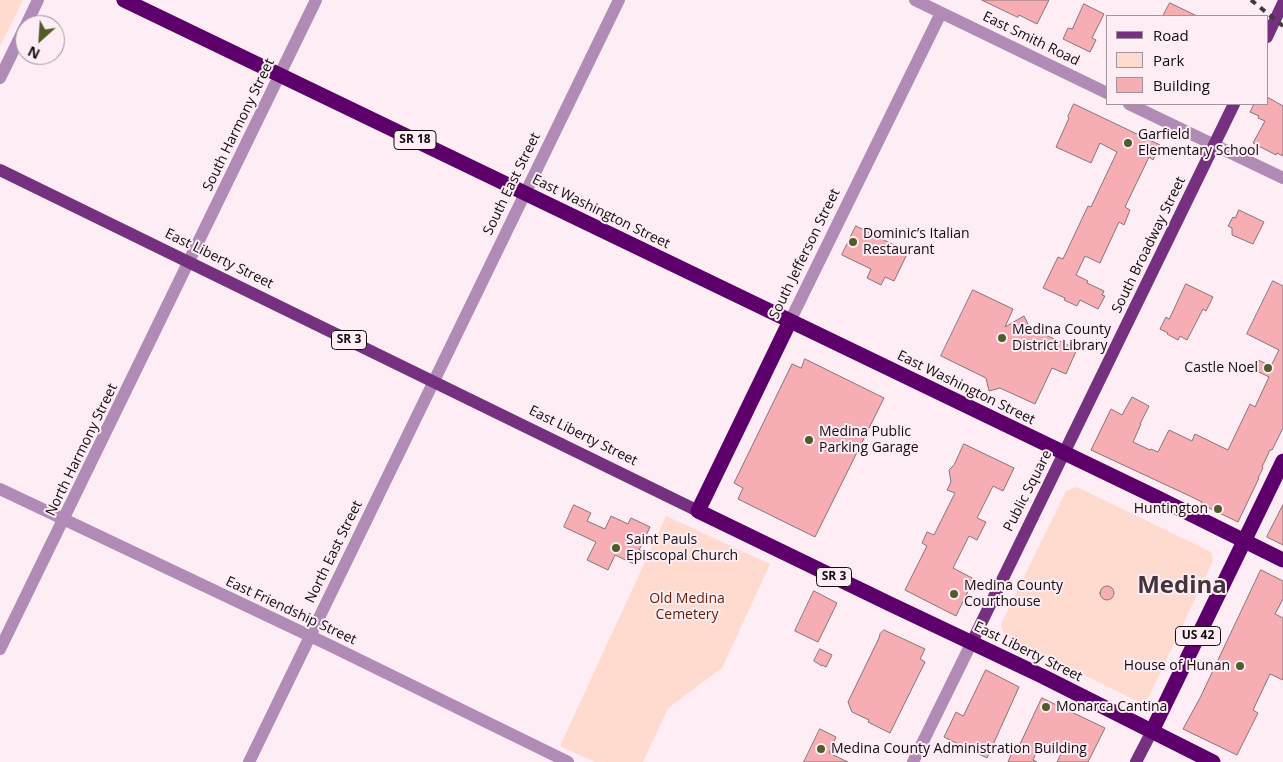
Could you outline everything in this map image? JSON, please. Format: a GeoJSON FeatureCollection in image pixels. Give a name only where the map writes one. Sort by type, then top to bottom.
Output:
{"type":"FeatureCollection","features":[{"type":"Feature","properties":{"kind":"highway","name":"East Washington Street"},"geometry":{"type":"LineString","coordinates":[[124,0],[1063,453]]}},
{"type":"Feature","properties":{"kind":"highway","name":"South Jefferson Street"},"geometry":{"type":"LineString","coordinates":[[698,510],[790,321]]}},
{"type":"Feature","properties":{"kind":"highway","name":"Public Square"},"geometry":{"type":"LineString","coordinates":[[1063,453],[1283,560]]}},
{"type":"Feature","properties":{"kind":"highway","name":"US 42"},"geometry":{"type":"LineString","coordinates":[[1152,731],[1283,462]]}},
{"type":"Feature","properties":{"kind":"highway","name":"East Liberty Street"},"geometry":{"type":"LineString","coordinates":[[698,510],[972,642],[1213,762]]}},
{"type":"Feature","properties":{"kind":"main road"},"geometry":{"type":"LineString","coordinates":[[1268,34],[1283,3]]}},
{"type":"Feature","properties":{"kind":"main road","name":"South Broadway Street"},"geometry":{"type":"LineString","coordinates":[[1063,453],[1234,105]]}},
{"type":"Feature","properties":{"kind":"main road","name":"East Liberty Street"},"geometry":{"type":"LineString","coordinates":[[0,170],[698,510]]}},
{"type":"Feature","properties":{"kind":"main road","name":"Public Square"},"geometry":{"type":"LineString","coordinates":[[972,642],[1063,453]]}},
{"type":"Feature","properties":{"kind":"main road","name":"US 42"},"geometry":{"type":"LineString","coordinates":[[1136,762],[1152,731]]}},
{"type":"Feature","properties":{"kind":"street"},"geometry":{"type":"LineString","coordinates":[[30,15],[38,0]]}},
{"type":"Feature","properties":{"kind":"street","name":"South Harmony Street"},"geometry":{"type":"LineString","coordinates":[[189,262],[316,0]]}},
{"type":"Feature","properties":{"kind":"street","name":"South East Street"},"geometry":{"type":"LineString","coordinates":[[433,381],[619,0]]}},
{"type":"Feature","properties":{"kind":"street","name":"East Smith Road"},"geometry":{"type":"LineString","coordinates":[[915,0],[1106,93]]}},
{"type":"Feature","properties":{"kind":"street","name":"South Jefferson Street"},"geometry":{"type":"LineString","coordinates":[[790,321],[941,13]]}},
{"type":"Feature","properties":{"kind":"street"},"geometry":{"type":"LineString","coordinates":[[0,78],[15,47]]}},
{"type":"Feature","properties":{"kind":"street"},"geometry":{"type":"LineString","coordinates":[[1131,105],[1283,178]]}},
{"type":"Feature","properties":{"kind":"street","name":"North Harmony Street"},"geometry":{"type":"LineString","coordinates":[[0,649],[189,262]]}},
{"type":"Feature","properties":{"kind":"street","name":"North East Street"},"geometry":{"type":"LineString","coordinates":[[249,762],[433,381]]}},
{"type":"Feature","properties":{"kind":"street","name":"East Friendship Street"},"geometry":{"type":"LineString","coordinates":[[0,489],[310,636],[568,762]]}},
{"type":"Feature","properties":{"kind":"street"},"geometry":{"type":"LineString","coordinates":[[913,762],[972,642]]}},
{"type":"Feature","properties":{"kind":"green space"},"geometry":{"type":"Polygon","coordinates":[[[0,0],[23,0],[15,15],[0,46],[0,0]]]}},
{"type":"Feature","properties":{"kind":"green space"},"geometry":{"type":"Polygon","coordinates":[[[1077,487],[1211,552],[1213,561],[1148,698],[1139,702],[1004,636],[1001,624],[1066,491],[1077,487]]]}},
{"type":"Feature","properties":{"kind":"green space","name":"Old Medina Cemetery"},"geometry":{"type":"Polygon","coordinates":[[[666,516],[770,564],[722,668],[668,708],[643,762],[595,762],[560,746],[666,516]]]}},
{"type":"Feature","properties":{"kind":"building"},"geometry":{"type":"Polygon","coordinates":[[[982,0],[1049,0],[1037,24],[982,0]]]}},
{"type":"Feature","properties":{"kind":"building"},"geometry":{"type":"Polygon","coordinates":[[[1170,3],[1195,15],[1164,15],[1170,3]]]}},
{"type":"Feature","properties":{"kind":"building"},"geometry":{"type":"Polygon","coordinates":[[[1084,4],[1104,14],[1092,38],[1096,40],[1090,52],[1063,39],[1068,28],[1072,29],[1084,4]]]}},
{"type":"Feature","properties":{"kind":"building"},"geometry":{"type":"Polygon","coordinates":[[[1268,98],[1283,106],[1283,156],[1277,153],[1276,155],[1253,143],[1265,121],[1250,112],[1254,105],[1268,105],[1268,98]]]}},
{"type":"Feature","properties":{"kind":"building"},"geometry":{"type":"Polygon","coordinates":[[[1074,104],[1160,145],[1153,160],[1149,157],[1125,207],[1130,210],[1124,225],[1119,222],[1100,263],[1085,256],[1076,275],[1104,291],[1102,295],[1105,296],[1098,309],[1080,300],[1077,306],[1043,288],[1058,257],[1063,259],[1088,206],[1091,207],[1117,152],[1100,143],[1091,163],[1056,147],[1074,104]]]}},
{"type":"Feature","properties":{"kind":"building"},"geometry":{"type":"Polygon","coordinates":[[[1239,210],[1264,222],[1253,244],[1232,235],[1232,228],[1228,226],[1239,210]]]}},
{"type":"Feature","properties":{"kind":"building"},"geometry":{"type":"Polygon","coordinates":[[[856,226],[908,252],[894,281],[885,277],[881,285],[867,278],[871,269],[842,255],[856,226]]]}},
{"type":"Feature","properties":{"kind":"building"},"geometry":{"type":"Polygon","coordinates":[[[1273,281],[1283,286],[1283,428],[1272,450],[1270,450],[1238,522],[1201,504],[1202,502],[1192,497],[1091,450],[1111,409],[1122,415],[1132,397],[1149,406],[1133,442],[1158,452],[1169,430],[1192,441],[1195,434],[1228,450],[1250,404],[1255,407],[1269,377],[1253,369],[1258,360],[1271,366],[1279,350],[1247,334],[1273,281]]]}},
{"type":"Feature","properties":{"kind":"building"},"geometry":{"type":"Polygon","coordinates":[[[1186,284],[1213,297],[1206,311],[1203,309],[1187,340],[1180,336],[1178,340],[1160,329],[1166,317],[1169,319],[1186,284]]]}},
{"type":"Feature","properties":{"kind":"building","name":"Medina County District Library"},"geometry":{"type":"Polygon","coordinates":[[[973,290],[1013,309],[1005,327],[1024,316],[1030,328],[1077,349],[1066,374],[1052,368],[1035,404],[1000,388],[989,391],[986,378],[941,356],[973,290]]]}},
{"type":"Feature","properties":{"kind":"building","name":"Medina Public Parking Garage"},"geometry":{"type":"Polygon","coordinates":[[[805,359],[884,398],[815,537],[738,499],[743,488],[734,483],[792,364],[801,368],[805,359]]]}},
{"type":"Feature","properties":{"kind":"building"},"geometry":{"type":"Polygon","coordinates":[[[964,444],[1014,468],[1003,491],[993,486],[977,518],[986,522],[977,540],[969,536],[953,568],[974,579],[956,616],[905,590],[927,546],[922,543],[927,532],[934,535],[955,493],[947,490],[951,482],[949,470],[954,465],[964,444]]]}},
{"type":"Feature","properties":{"kind":"building"},"geometry":{"type":"Polygon","coordinates":[[[574,505],[591,513],[587,521],[605,529],[611,516],[628,524],[631,518],[650,527],[639,550],[643,551],[636,565],[615,555],[608,570],[587,560],[596,542],[564,527],[574,505]]]}},
{"type":"Feature","properties":{"kind":"building"},"geometry":{"type":"Polygon","coordinates":[[[1283,505],[1283,545],[1267,537],[1283,505]]]}},
{"type":"Feature","properties":{"kind":"building"},"geometry":{"type":"Polygon","coordinates":[[[1261,570],[1283,581],[1283,599],[1275,614],[1283,618],[1283,680],[1270,674],[1253,710],[1258,713],[1237,755],[1183,729],[1200,698],[1261,570]]]}},
{"type":"Feature","properties":{"kind":"building"},"geometry":{"type":"Polygon","coordinates":[[[1107,586],[1112,588],[1114,593],[1112,598],[1107,600],[1102,598],[1100,593],[1102,588],[1107,586]]]}},
{"type":"Feature","properties":{"kind":"building"},"geometry":{"type":"Polygon","coordinates":[[[814,591],[837,603],[818,642],[795,631],[814,591]]]}},
{"type":"Feature","properties":{"kind":"building"},"geometry":{"type":"Polygon","coordinates":[[[884,630],[925,649],[920,659],[925,662],[890,733],[852,712],[848,702],[880,634],[884,630]]]}},
{"type":"Feature","properties":{"kind":"building"},"geometry":{"type":"Polygon","coordinates":[[[820,649],[832,655],[826,667],[814,661],[820,649]]]}},
{"type":"Feature","properties":{"kind":"building"},"geometry":{"type":"Polygon","coordinates":[[[986,670],[1019,687],[987,758],[944,737],[956,712],[963,716],[986,670]]]}},
{"type":"Feature","properties":{"kind":"building"},"geometry":{"type":"Polygon","coordinates":[[[1042,698],[1105,728],[1088,762],[1057,762],[1061,754],[1040,744],[1033,760],[1037,762],[1008,762],[1013,750],[1016,752],[1042,698]]]}},
{"type":"Feature","properties":{"kind":"building","name":"Medina County Administration Building"},"geometry":{"type":"Polygon","coordinates":[[[820,729],[836,737],[829,753],[848,762],[804,762],[820,729]]]}},
{"type":"Feature","properties":{"kind":"railway"},"geometry":{"type":"LineString","coordinates":[[1251,0],[1283,26]]}},
{"type":"Feature","properties":{"kind":"place","name":"Garfield Elementary School"},"geometry":{"type":"Point","coordinates":[1128,143]}},
{"type":"Feature","properties":{"kind":"place","name":"Dominic’s Italian Restaurant"},"geometry":{"type":"Point","coordinates":[853,242]}},
{"type":"Feature","properties":{"kind":"place","name":"Medina County District Library"},"geometry":{"type":"Point","coordinates":[1002,338]}},
{"type":"Feature","properties":{"kind":"place","name":"Castle Noel"},"geometry":{"type":"Point","coordinates":[1268,368]}},
{"type":"Feature","properties":{"kind":"place","name":"Medina Public Parking Garage"},"geometry":{"type":"Point","coordinates":[809,440]}},
{"type":"Feature","properties":{"kind":"place","name":"Huntington"},"geometry":{"type":"Point","coordinates":[1218,509]}},
{"type":"Feature","properties":{"kind":"place","name":"Saint Pauls Episcopal Church"},"geometry":{"type":"Point","coordinates":[616,548]}},
{"type":"Feature","properties":{"kind":"place","name":"Medina County Courthouse"},"geometry":{"type":"Point","coordinates":[954,594]}},
{"type":"Feature","properties":{"kind":"place","name":"House of Hunan"},"geometry":{"type":"Point","coordinates":[1240,666]}},
{"type":"Feature","properties":{"kind":"place","name":"Monarca Cantina"},"geometry":{"type":"Point","coordinates":[1046,707]}},
{"type":"Feature","properties":{"kind":"place","name":"Medina County Administration Building"},"geometry":{"type":"Point","coordinates":[821,749]}},
{"type":"Feature","properties":{"kind":"district","name":"Medina"},"geometry":{"type":"Point","coordinates":[1182,586]}}]}
